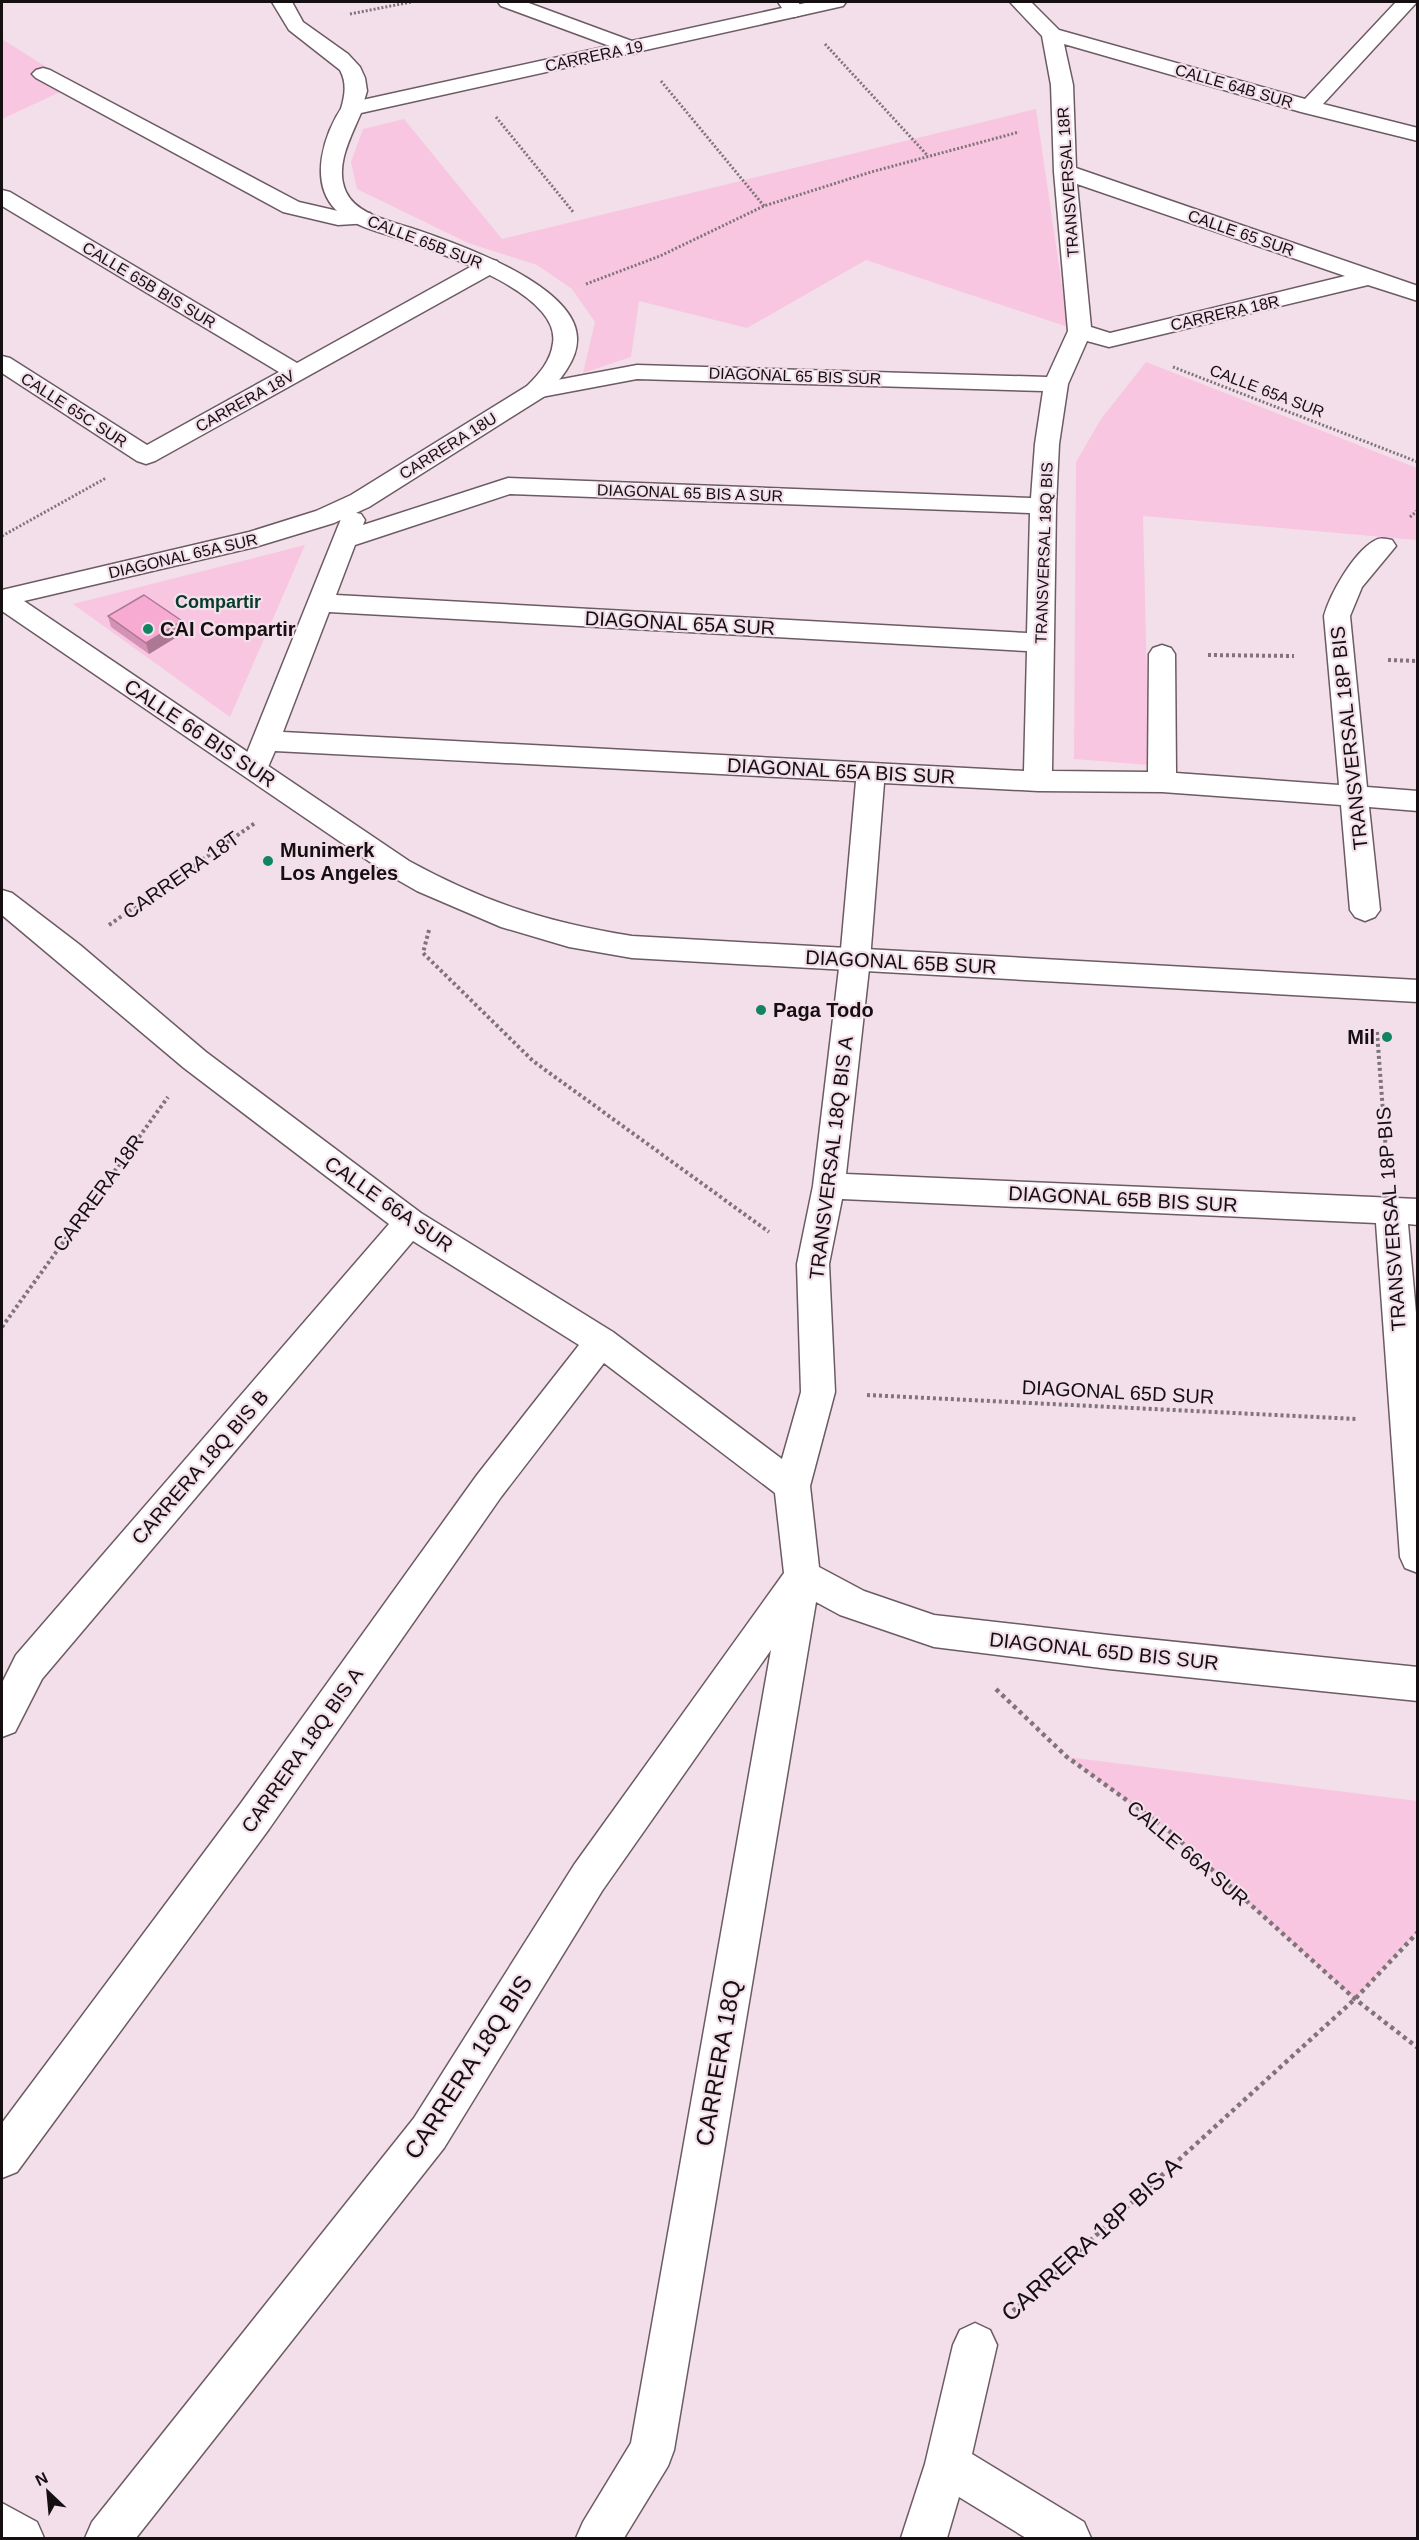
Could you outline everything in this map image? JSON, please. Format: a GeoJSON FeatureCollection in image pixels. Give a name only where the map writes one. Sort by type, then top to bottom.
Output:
{"type":"FeatureCollection","features":[{"type":"Feature","properties":{"kind":"street"},"geometry":{"type":"LineString","coordinates":[[282,2],[294,25],[335,52],[350,68],[357,85],[352,109],[331,160],[331,180],[343,204],[362,218]]}},
{"type":"Feature","properties":{"kind":"street"},"geometry":{"type":"LineString","coordinates":[[508,2],[633,48]]}},
{"type":"Feature","properties":{"kind":"street","name":"CARRERA 19"},"geometry":{"type":"LineString","coordinates":[[352,109],[633,48],[791,6],[836,2]]}},
{"type":"Feature","properties":{"kind":"street"},"geometry":{"type":"LineString","coordinates":[[1020,2],[1052,34]]}},
{"type":"Feature","properties":{"kind":"street"},"geometry":{"type":"LineString","coordinates":[[1308,107],[1407,2]]}},
{"type":"Feature","properties":{"kind":"street","name":"CALLE 64B SUR"},"geometry":{"type":"LineString","coordinates":[[1052,34],[1308,107],[1418,135]]}},
{"type":"Feature","properties":{"kind":"street","name":"TRANSVERSAL 18R"},"geometry":{"type":"LineString","coordinates":[[1052,34],[1062,85],[1065,172],[1080,331]]}},
{"type":"Feature","properties":{"kind":"street","name":"CALLE 65B SUR"},"geometry":{"type":"LineString","coordinates":[[43,74],[291,207],[338,218],[362,218],[489,266],[546,299],[559,314],[565,329],[565,346],[559,362],[536,392]]}},
{"type":"Feature","properties":{"kind":"street","name":"CALLE 65 SUR"},"geometry":{"type":"LineString","coordinates":[[1065,172],[1418,294]]}},
{"type":"Feature","properties":{"kind":"street","name":"CALLE 65B BIS SUR"},"geometry":{"type":"LineString","coordinates":[[2,197],[297,373]]}},
{"type":"Feature","properties":{"kind":"street","name":"CARRERA 18V"},"geometry":{"type":"LineString","coordinates":[[146,456],[489,266]]}},
{"type":"Feature","properties":{"kind":"street","name":"CARRERA 18R"},"geometry":{"type":"LineString","coordinates":[[1109,340],[1371,278]]}},
{"type":"Feature","properties":{"kind":"street"},"geometry":{"type":"LineString","coordinates":[[1080,331],[1109,340]]}},
{"type":"Feature","properties":{"kind":"street","name":"TRANSVERSAL 18Q BIS"},"geometry":{"type":"LineString","coordinates":[[1038,781],[1043,506],[1047,444],[1056,384],[1080,331]]}},
{"type":"Feature","properties":{"kind":"street","name":"CALLE 65C SUR"},"geometry":{"type":"LineString","coordinates":[[2,363],[146,456]]}},
{"type":"Feature","properties":{"kind":"street","name":"DIAGONAL 65 BIS SUR"},"geometry":{"type":"LineString","coordinates":[[536,392],[637,372],[1056,384]]}},
{"type":"Feature","properties":{"kind":"street","name":"CARRERA 18U"},"geometry":{"type":"LineString","coordinates":[[360,501],[536,392]]}},
{"type":"Feature","properties":{"kind":"street","name":"DIAGONAL 65 BIS A SUR"},"geometry":{"type":"LineString","coordinates":[[344,540],[508,486],[1043,506]]}},
{"type":"Feature","properties":{"kind":"street"},"geometry":{"type":"LineString","coordinates":[[254,770],[360,501]]}},
{"type":"Feature","properties":{"kind":"street","name":"DIAGONAL 65A SUR"},"geometry":{"type":"LineString","coordinates":[[2,599],[255,539],[308,523],[360,501]]}},
{"type":"Feature","properties":{"kind":"street","name":"TRANSVERSAL 18P BIS"},"geometry":{"type":"LineString","coordinates":[[1365,910],[1337,616],[1341,599],[1351,580],[1383,546]]}},
{"type":"Feature","properties":{"kind":"street","name":"CALLE 66 BIS SUR"},"geometry":{"type":"LineString","coordinates":[[2,599],[399,868]]}},
{"type":"Feature","properties":{"kind":"street","name":"DIAGONAL 65A SUR"},"geometry":{"type":"LineString","coordinates":[[320,603],[1041,643]]}},
{"type":"Feature","properties":{"kind":"street"},"geometry":{"type":"LineString","coordinates":[[1161,654],[1162,782]]}},
{"type":"Feature","properties":{"kind":"street","name":"DIAGONAL 65A BIS SUR"},"geometry":{"type":"LineString","coordinates":[[265,741],[1038,781],[1162,782],[1418,801]]}},
{"type":"Feature","properties":{"kind":"street","name":"TRANSVERSAL 18Q BIS A"},"geometry":{"type":"LineString","coordinates":[[802,1576],[792,1486],[818,1392],[813,1264],[829,1186],[855,960],[871,773]]}},
{"type":"Feature","properties":{"kind":"street","name":"DIAGONAL 65B SUR"},"geometry":{"type":"LineString","coordinates":[[399,868],[438,891],[482,911],[579,940],[632,947],[1418,991]]}},
{"type":"Feature","properties":{"kind":"street","name":"CALLE 66A SUR"},"geometry":{"type":"LineString","coordinates":[[2,900],[69,953],[195,1060],[410,1222],[602,1342],[792,1486]]}},
{"type":"Feature","properties":{"kind":"street","name":"DIAGONAL 65B BIS SUR"},"geometry":{"type":"LineString","coordinates":[[829,1186],[1404,1212]]}},
{"type":"Feature","properties":{"kind":"street","name":"TRANSVERSAL 18P BIS"},"geometry":{"type":"LineString","coordinates":[[1404,1212],[1407,1421],[1418,1557]]}},
{"type":"Feature","properties":{"kind":"street","name":"CARRERA 18Q BIS B"},"geometry":{"type":"LineString","coordinates":[[2,1720],[29,1667],[410,1222]]}},
{"type":"Feature","properties":{"kind":"street","name":"CARRERA 18Q BIS A"},"geometry":{"type":"LineString","coordinates":[[2,2157],[255,1816],[489,1486],[602,1342]]}},
{"type":"Feature","properties":{"kind":"street","name":"DIAGONAL 65D BIS SUR"},"geometry":{"type":"LineString","coordinates":[[802,1576],[853,1604],[934,1631],[1109,1652],[1418,1684]]}},
{"type":"Feature","properties":{"kind":"street","name":"CARRERA 18Q BIS"},"geometry":{"type":"LineString","coordinates":[[108,2538],[429,2133],[588,1878],[802,1576]]}},
{"type":"Feature","properties":{"kind":"street","name":"CARRERA 18Q"},"geometry":{"type":"LineString","coordinates":[[600,2538],[652,2450],[802,1576]]}},
{"type":"Feature","properties":{"kind":"street"},"geometry":{"type":"LineString","coordinates":[[924,2538],[947,2464],[975,2345]]}},
{"type":"Feature","properties":{"kind":"street"},"geometry":{"type":"LineString","coordinates":[[947,2464],[1068,2538]]}},
{"type":"Feature","properties":{"kind":"street"},"geometry":{"type":"LineString","coordinates":[[2,2526],[21,2538]]}},
{"type":"Feature","properties":{"kind":"path"},"geometry":{"type":"LineString","coordinates":[[791,6],[928,156]]}},
{"type":"Feature","properties":{"kind":"path"},"geometry":{"type":"LineString","coordinates":[[633,48],[764,206]]}},
{"type":"Feature","properties":{"kind":"path"},"geometry":{"type":"LineString","coordinates":[[469,84],[574,213]]}},
{"type":"Feature","properties":{"kind":"path"},"geometry":{"type":"LineString","coordinates":[[546,299],[660,256],[764,206],[871,172],[1064,119]]}},
{"type":"Feature","properties":{"kind":"path","name":"CALLE 65A SUR"},"geometry":{"type":"LineString","coordinates":[[1109,340],[1418,462]]}},
{"type":"Feature","properties":{"kind":"path"},"geometry":{"type":"LineString","coordinates":[[2,536],[146,456]]}},
{"type":"Feature","properties":{"kind":"path"},"geometry":{"type":"LineString","coordinates":[[1161,654],[1340,657],[1418,661]]}},
{"type":"Feature","properties":{"kind":"path","name":"CARRERA 18T"},"geometry":{"type":"LineString","coordinates":[[69,953],[293,796]]}},
{"type":"Feature","properties":{"kind":"path"},"geometry":{"type":"LineString","coordinates":[[438,891],[423,953],[534,1061],[813,1264]]}},
{"type":"Feature","properties":{"kind":"path","name":"TRANSVERSAL 18P BIS"},"geometry":{"type":"LineString","coordinates":[[1374,988],[1404,1212]]}},
{"type":"Feature","properties":{"kind":"path","name":"CARRERA 18R"},"geometry":{"type":"LineString","coordinates":[[2,1327],[195,1060]]}},
{"type":"Feature","properties":{"kind":"path","name":"DIAGONAL 65D SUR"},"geometry":{"type":"LineString","coordinates":[[818,1392],[1407,1421]]}},
{"type":"Feature","properties":{"kind":"path","name":"CALLE 66A SUR"},"geometry":{"type":"LineString","coordinates":[[992,1686],[1067,1757],[1168,1830],[1355,1999],[1418,2048]]}},
{"type":"Feature","properties":{"kind":"path","name":"CARRERA 18P BIS A"},"geometry":{"type":"LineString","coordinates":[[975,2345],[1355,1999],[1418,1932]]}},
{"type":"Feature","properties":{"kind":"shaded area"},"geometry":{"type":"Polygon","coordinates":[[[2,39],[75,85],[2,119],[2,39]]]}},
{"type":"Feature","properties":{"kind":"shaded area"},"geometry":{"type":"Polygon","coordinates":[[[1036,109],[1068,327],[866,260],[747,328],[639,301],[631,357],[583,373],[595,322],[572,289],[537,265],[468,243],[357,189],[351,162],[363,129],[404,119],[502,239],[1036,109]]]}},
{"type":"Feature","properties":{"kind":"shaded area"},"geometry":{"type":"Polygon","coordinates":[[[1146,362],[1417,468],[1417,540],[1143,516],[1149,765],[1074,759],[1076,462],[1101,419],[1146,362]]]}},
{"type":"Feature","properties":{"kind":"shaded area"},"geometry":{"type":"Polygon","coordinates":[[[305,545],[230,717],[73,604],[305,545]]]}},
{"type":"Feature","properties":{"kind":"shaded area"},"geometry":{"type":"Polygon","coordinates":[[[1067,1757],[1417,1801],[1417,1932],[1355,1999],[1168,1830],[1067,1757]]]}},
{"type":"Feature","properties":{"kind":"building","name":"CAI Compartir"},"geometry":{"type":"Polygon","coordinates":[[[144,595],[182,621],[146,643],[108,616],[144,595]]]}},
{"type":"Feature","properties":{"kind":"place","name":"CAI Compartir"},"geometry":{"type":"Point","coordinates":[148,629]}},
{"type":"Feature","properties":{"kind":"place","name":"Munimerk Los Angeles"},"geometry":{"type":"Point","coordinates":[268,861]}},
{"type":"Feature","properties":{"kind":"place","name":"Paga Todo"},"geometry":{"type":"Point","coordinates":[761,1010]}},
{"type":"Feature","properties":{"kind":"place","name":"Mil"},"geometry":{"type":"Point","coordinates":[1387,1037]}},
{"type":"Feature","properties":{"kind":"district","name":"Compartir"},"geometry":{"type":"Point","coordinates":[218,602]}}]}
